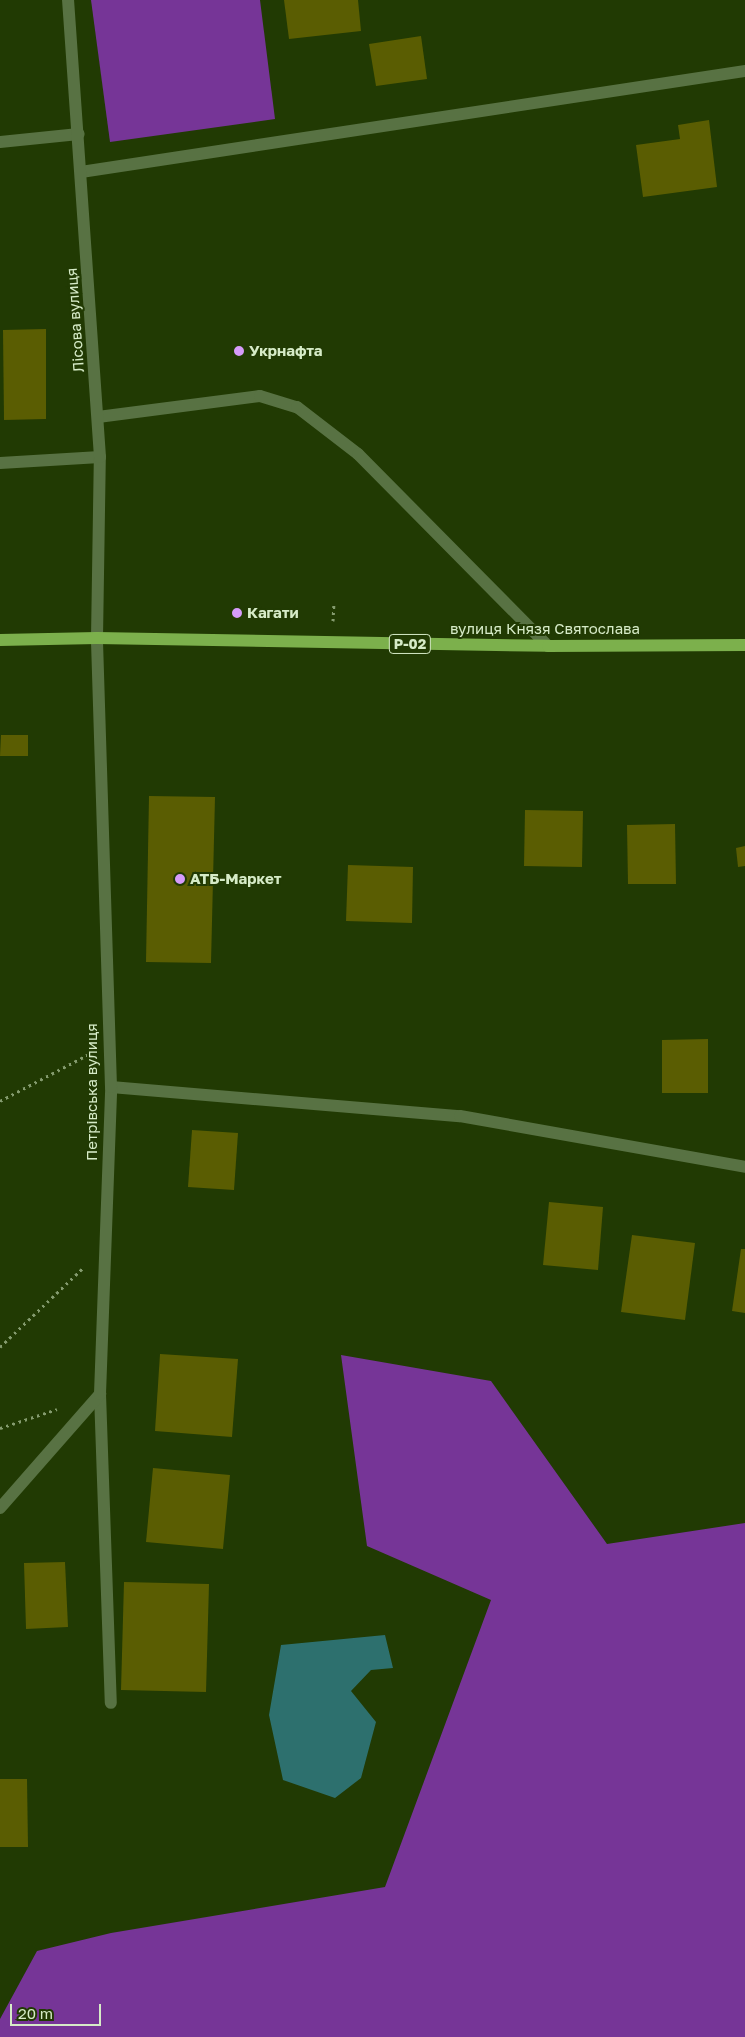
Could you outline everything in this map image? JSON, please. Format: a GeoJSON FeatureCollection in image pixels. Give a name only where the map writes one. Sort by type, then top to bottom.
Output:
{"type":"FeatureCollection","features":[{"type":"Feature","properties":{"kind":"main road","name":"вулиця Князя Святослава"},"geometry":{"type":"LineString","coordinates":[[0,640],[97,638],[548,646],[745,644]]}},
{"type":"Feature","properties":{"kind":"street","name":"Лісова вулиця"},"geometry":{"type":"LineString","coordinates":[[68,0],[79,134],[100,457],[97,638]]}},
{"type":"Feature","properties":{"kind":"street"},"geometry":{"type":"LineString","coordinates":[[81,172],[745,71]]}},
{"type":"Feature","properties":{"kind":"street"},"geometry":{"type":"LineString","coordinates":[[0,142],[79,134]]}},
{"type":"Feature","properties":{"kind":"street"},"geometry":{"type":"LineString","coordinates":[[98,417],[260,396],[297,407],[358,454],[548,646]]}},
{"type":"Feature","properties":{"kind":"street"},"geometry":{"type":"LineString","coordinates":[[0,463],[100,457]]}},
{"type":"Feature","properties":{"kind":"street","name":"Петрівська вулиця"},"geometry":{"type":"LineString","coordinates":[[97,638],[111,1087],[100,1394],[111,1703]]}},
{"type":"Feature","properties":{"kind":"street"},"geometry":{"type":"LineString","coordinates":[[111,1087],[460,1116],[745,1167]]}},
{"type":"Feature","properties":{"kind":"street"},"geometry":{"type":"LineString","coordinates":[[0,1508],[100,1394]]}},
{"type":"Feature","properties":{"kind":"path"},"geometry":{"type":"LineString","coordinates":[[0,1101],[110,1043]]}},
{"type":"Feature","properties":{"kind":"path"},"geometry":{"type":"LineString","coordinates":[[0,1347],[105,1247]]}},
{"type":"Feature","properties":{"kind":"path"},"geometry":{"type":"LineString","coordinates":[[0,1428],[64,1406]]}},
{"type":"Feature","properties":{"kind":"shaded area"},"geometry":{"type":"Polygon","coordinates":[[[91,0],[260,0],[275,119],[110,142],[91,0]]]}},
{"type":"Feature","properties":{"kind":"shaded area"},"geometry":{"type":"Polygon","coordinates":[[[341,1355],[491,1381],[607,1544],[745,1523],[745,2037],[0,2037],[0,2019],[37,1951],[111,1933],[385,1887],[491,1600],[367,1546],[341,1355]]]}},
{"type":"Feature","properties":{"kind":"water"},"geometry":{"type":"Polygon","coordinates":[[[385,1635],[393,1668],[371,1670],[351,1691],[376,1722],[361,1778],[335,1798],[283,1780],[269,1715],[281,1645],[385,1635]]]}},
{"type":"Feature","properties":{"kind":"building"},"geometry":{"type":"Polygon","coordinates":[[[284,0],[358,0],[361,31],[289,39],[284,0]]]}},
{"type":"Feature","properties":{"kind":"building"},"geometry":{"type":"Polygon","coordinates":[[[421,36],[427,79],[376,86],[369,44],[421,36]]]}},
{"type":"Feature","properties":{"kind":"building"},"geometry":{"type":"Polygon","coordinates":[[[709,120],[717,187],[643,197],[636,145],[680,139],[678,125],[709,120]]]}},
{"type":"Feature","properties":{"kind":"building"},"geometry":{"type":"Polygon","coordinates":[[[46,329],[46,419],[4,420],[3,330],[46,329]]]}},
{"type":"Feature","properties":{"kind":"building"},"geometry":{"type":"Polygon","coordinates":[[[1,735],[28,735],[28,756],[0,756],[1,735]]]}},
{"type":"Feature","properties":{"kind":"building","name":"АТБ-Маркет"},"geometry":{"type":"Polygon","coordinates":[[[149,796],[215,797],[211,963],[146,962],[149,796]]]}},
{"type":"Feature","properties":{"kind":"building"},"geometry":{"type":"Polygon","coordinates":[[[525,810],[583,811],[582,867],[524,866],[525,810]]]}},
{"type":"Feature","properties":{"kind":"building"},"geometry":{"type":"Polygon","coordinates":[[[675,824],[676,884],[628,884],[627,825],[675,824]]]}},
{"type":"Feature","properties":{"kind":"building"},"geometry":{"type":"Polygon","coordinates":[[[745,846],[745,866],[738,867],[736,848],[745,846]]]}},
{"type":"Feature","properties":{"kind":"building"},"geometry":{"type":"Polygon","coordinates":[[[348,865],[413,867],[412,923],[346,921],[348,865]]]}},
{"type":"Feature","properties":{"kind":"building"},"geometry":{"type":"Polygon","coordinates":[[[708,1039],[708,1093],[662,1093],[662,1040],[708,1039]]]}},
{"type":"Feature","properties":{"kind":"building"},"geometry":{"type":"Polygon","coordinates":[[[192,1130],[238,1133],[234,1190],[188,1187],[192,1130]]]}},
{"type":"Feature","properties":{"kind":"building"},"geometry":{"type":"Polygon","coordinates":[[[549,1202],[603,1207],[598,1270],[543,1265],[549,1202]]]}},
{"type":"Feature","properties":{"kind":"building"},"geometry":{"type":"Polygon","coordinates":[[[632,1235],[695,1243],[685,1320],[621,1312],[632,1235]]]}},
{"type":"Feature","properties":{"kind":"building"},"geometry":{"type":"Polygon","coordinates":[[[741,1249],[745,1249],[745,1313],[732,1311],[741,1249]]]}},
{"type":"Feature","properties":{"kind":"building"},"geometry":{"type":"Polygon","coordinates":[[[160,1354],[238,1359],[232,1437],[155,1431],[160,1354]]]}},
{"type":"Feature","properties":{"kind":"building"},"geometry":{"type":"Polygon","coordinates":[[[153,1468],[230,1475],[223,1549],[146,1542],[153,1468]]]}},
{"type":"Feature","properties":{"kind":"building"},"geometry":{"type":"Polygon","coordinates":[[[65,1562],[68,1627],[26,1629],[24,1563],[65,1562]]]}},
{"type":"Feature","properties":{"kind":"building"},"geometry":{"type":"Polygon","coordinates":[[[124,1582],[209,1584],[206,1692],[121,1690],[124,1582]]]}},
{"type":"Feature","properties":{"kind":"building"},"geometry":{"type":"Polygon","coordinates":[[[0,1779],[27,1779],[28,1847],[0,1847],[0,1779]]]}},
{"type":"Feature","properties":{"kind":"place","name":"Укрнафта"},"geometry":{"type":"Point","coordinates":[239,351]}},
{"type":"Feature","properties":{"kind":"place","name":"Кагати"},"geometry":{"type":"Point","coordinates":[237,613]}},
{"type":"Feature","properties":{"kind":"place","name":"АТБ-Маркет"},"geometry":{"type":"Point","coordinates":[180,879]}}]}
